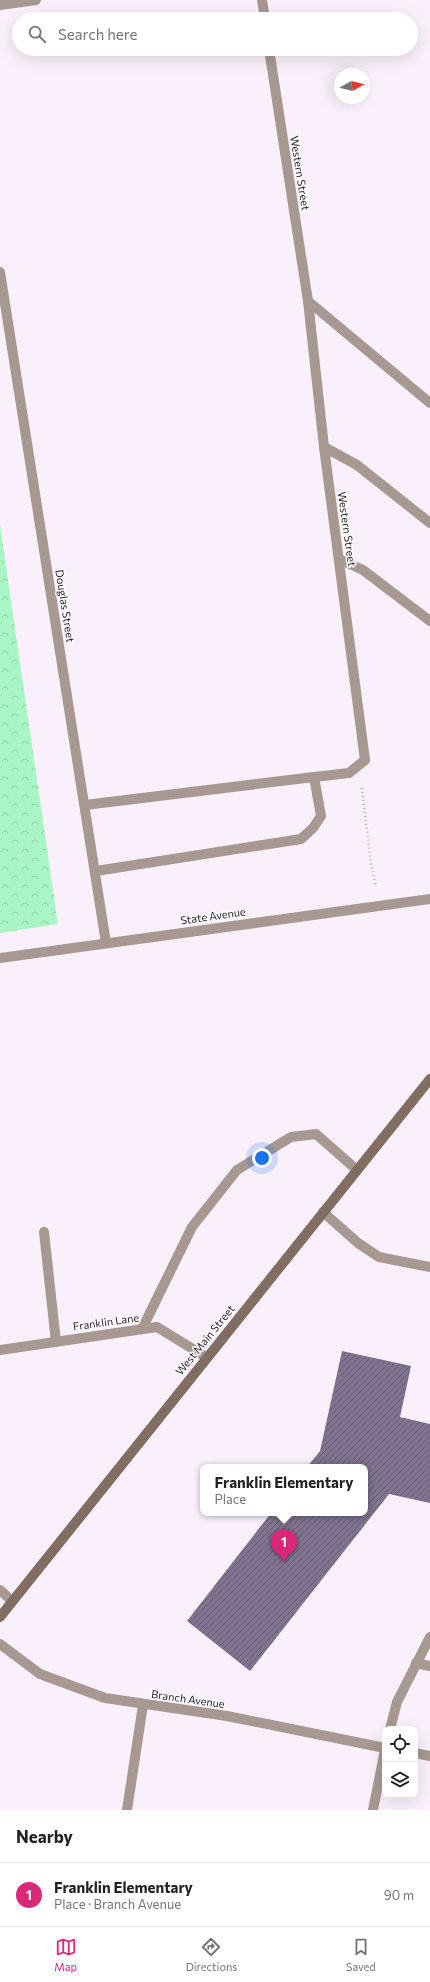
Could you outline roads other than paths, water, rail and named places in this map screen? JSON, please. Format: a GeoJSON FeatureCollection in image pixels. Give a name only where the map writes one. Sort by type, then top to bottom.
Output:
{"type":"FeatureCollection","features":[{"type":"Feature","properties":{"kind":"main road","name":"West Main Street"},"geometry":{"type":"LineString","coordinates":[[0,1616],[430,1079]]}},
{"type":"Feature","properties":{"kind":"street"},"geometry":{"type":"LineString","coordinates":[[0,5],[36,0]]}},
{"type":"Feature","properties":{"kind":"street"},"geometry":{"type":"LineString","coordinates":[[262,0],[264,12]]}},
{"type":"Feature","properties":{"kind":"street","name":"Western Street"},"geometry":{"type":"LineString","coordinates":[[270,56],[308,301],[338,559],[365,760],[348,773],[314,777]]}},
{"type":"Feature","properties":{"kind":"street","name":"Douglas Street"},"geometry":{"type":"LineString","coordinates":[[0,272],[96,871],[106,943]]}},
{"type":"Feature","properties":{"kind":"street"},"geometry":{"type":"LineString","coordinates":[[308,301],[430,403]]}},
{"type":"Feature","properties":{"kind":"street"},"geometry":{"type":"LineString","coordinates":[[324,446],[356,465],[430,523]]}},
{"type":"Feature","properties":{"kind":"street"},"geometry":{"type":"LineString","coordinates":[[338,559],[363,570],[430,621]]}},
{"type":"Feature","properties":{"kind":"street"},"geometry":{"type":"LineString","coordinates":[[85,805],[314,777],[321,816],[313,828],[301,839],[96,871]]}},
{"type":"Feature","properties":{"kind":"street","name":"State Avenue"},"geometry":{"type":"LineString","coordinates":[[0,958],[430,899]]}},
{"type":"Feature","properties":{"kind":"street"},"geometry":{"type":"LineString","coordinates":[[142,1329],[192,1227],[237,1170],[291,1137],[316,1134],[357,1170]]}},
{"type":"Feature","properties":{"kind":"street"},"geometry":{"type":"LineString","coordinates":[[323,1212],[358,1243],[379,1257],[430,1267]]}},
{"type":"Feature","properties":{"kind":"street"},"geometry":{"type":"LineString","coordinates":[[44,1232],[56,1342]]}},
{"type":"Feature","properties":{"kind":"street","name":"Franklin Lane"},"geometry":{"type":"LineString","coordinates":[[0,1350],[157,1327],[206,1358]]}},
{"type":"Feature","properties":{"kind":"street"},"geometry":{"type":"LineString","coordinates":[[0,1590],[12,1601]]}},
{"type":"Feature","properties":{"kind":"street"},"geometry":{"type":"LineString","coordinates":[[391,1726],[397,1702],[430,1637]]}},
{"type":"Feature","properties":{"kind":"street","name":"Branch Avenue"},"geometry":{"type":"LineString","coordinates":[[0,1644],[40,1674],[105,1698],[227,1716],[382,1748]]}},
{"type":"Feature","properties":{"kind":"street"},"geometry":{"type":"LineString","coordinates":[[416,1663],[430,1666]]}},
{"type":"Feature","properties":{"kind":"street"},"geometry":{"type":"LineString","coordinates":[[127,1810],[143,1704]]}},
{"type":"Feature","properties":{"kind":"street"},"geometry":{"type":"LineString","coordinates":[[418,1754],[430,1756]]}},
{"type":"Feature","properties":{"kind":"street"},"geometry":{"type":"LineString","coordinates":[[373,1810],[382,1762]]}},
{"type":"Feature","properties":{"kind":"place","name":"Franklin Elementary"},"geometry":{"type":"Point","coordinates":[284,1562]}}]}
